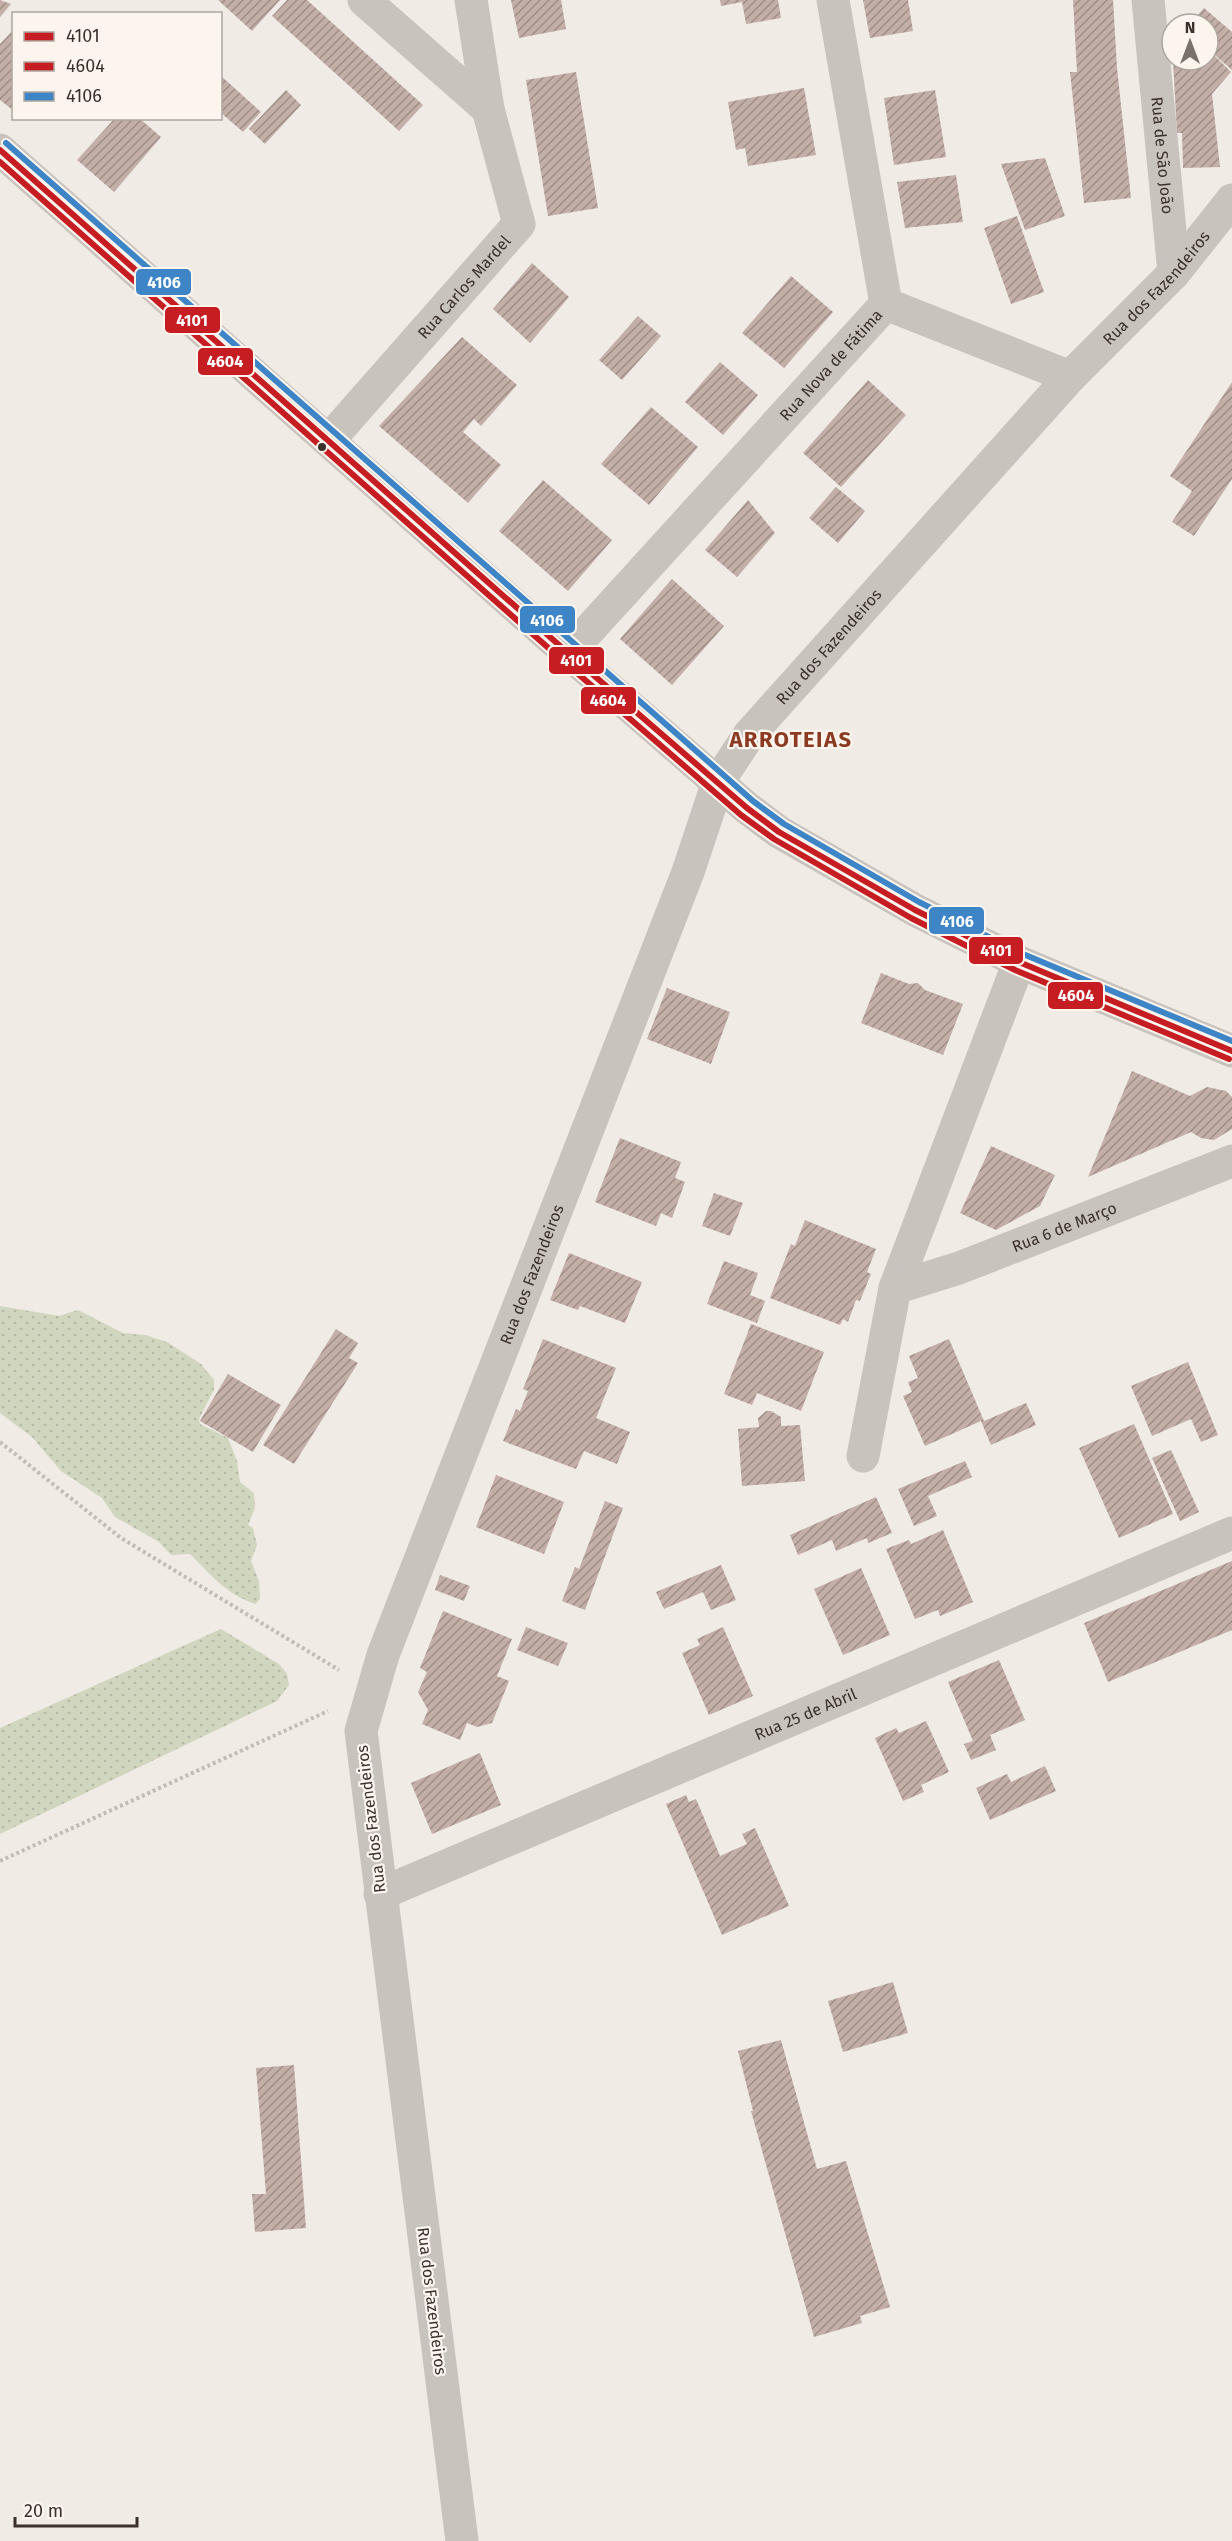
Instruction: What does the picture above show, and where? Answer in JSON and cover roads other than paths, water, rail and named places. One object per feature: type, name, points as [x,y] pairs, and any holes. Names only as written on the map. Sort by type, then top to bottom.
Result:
[{"type":"street","points":[[364,0],[488,109]]},
{"type":"street","name":"Rua Carlos Mardel","points":[[329,440],[519,224],[488,109],[471,0]]},
{"type":"street","name":"Rua Nova de Fátima","points":[[568,653],[886,304],[833,0]]},
{"type":"street","name":"Rua de São João","points":[[1148,0],[1174,273]]},
{"type":"street","points":[[0,150],[568,653],[779,832],[915,910],[1019,962],[1232,1051]]},
{"type":"street","name":"Rua dos Fazendeiros","points":[[462,2541],[361,1731],[383,1655],[688,872],[718,782],[749,735],[1070,377],[1174,273],[1232,200]]},
{"type":"street","points":[[886,304],[1070,377]]},
{"type":"street","points":[[863,1456],[895,1288],[1019,962]]},
{"type":"street","name":"Rua 6 de Março","points":[[895,1288],[959,1268],[1232,1161]]},
{"type":"street","name":"Rua 25 de Abril","points":[[380,1894],[1232,1533]]},
{"type":"district","name":"ARROTEIAS","points":[[791,739]]}]
